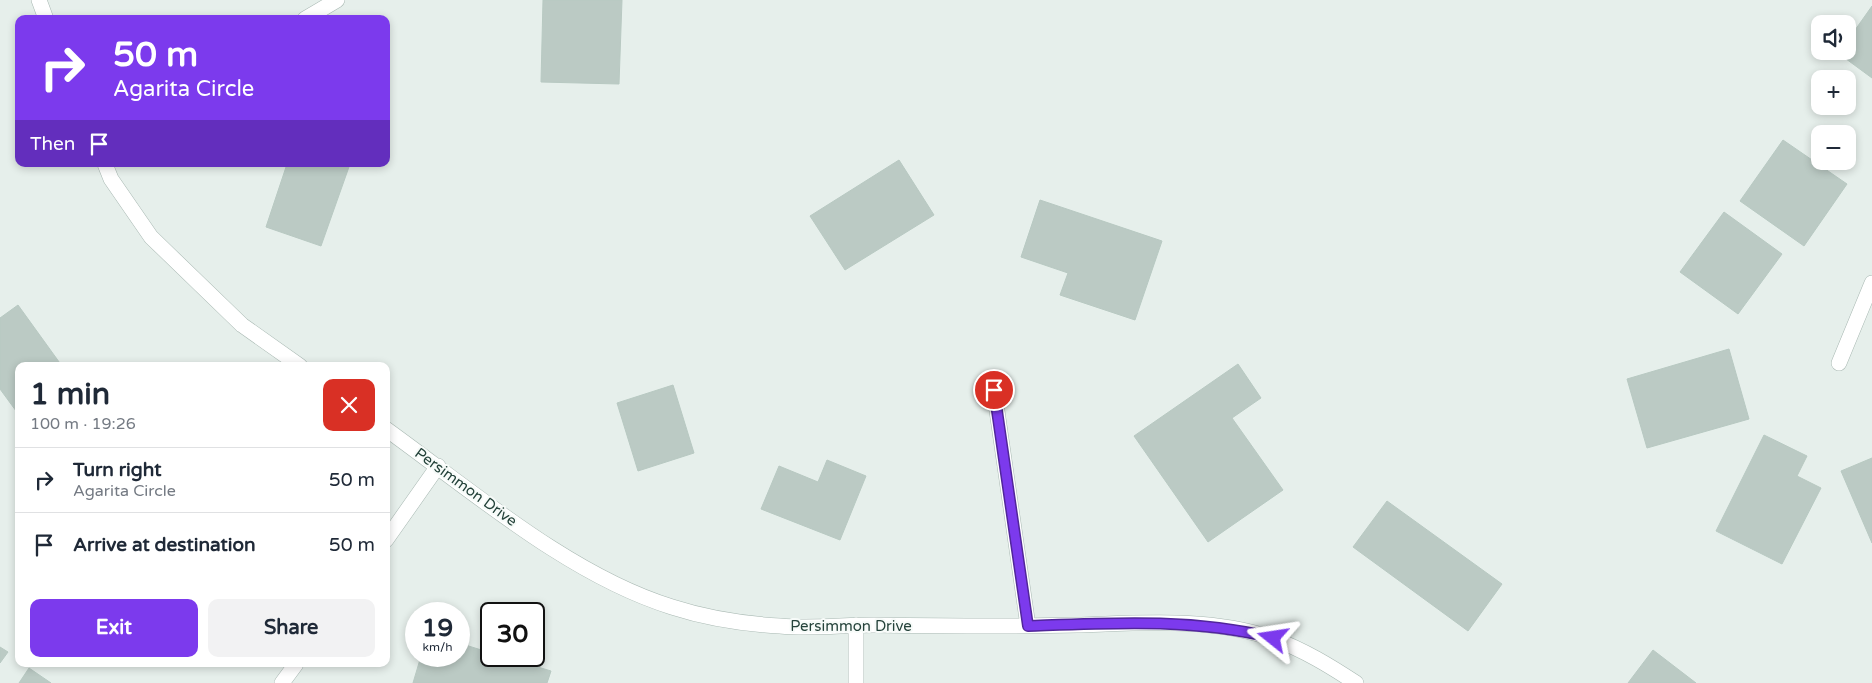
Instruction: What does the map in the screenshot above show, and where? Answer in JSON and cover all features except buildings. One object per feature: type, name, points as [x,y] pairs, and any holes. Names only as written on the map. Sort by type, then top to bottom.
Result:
[{"type":"street","points":[[39,0],[45,15]]},
{"type":"street","points":[[312,15],[337,0]]},
{"type":"street","points":[[106,167],[111,179],[151,236],[242,325],[294,362]]},
{"type":"street","points":[[1840,363],[1872,283]]},
{"type":"street","points":[[994,390],[1028,626]]},
{"type":"street","name":"Persimmon Drive","points":[[390,432],[536,538],[628,592],[674,608],[737,621],[781,627],[856,625],[1028,626],[1135,623],[1210,626],[1273,638],[1314,656],[1356,683]]},
{"type":"street","points":[[390,534],[438,466]]},
{"type":"street","points":[[856,625],[856,683]]},
{"type":"street","points":[[282,683],[294,667]]},
{"type":"route","points":[[994,390],[1028,626],[1135,623],[1210,626],[1273,638]]}]
